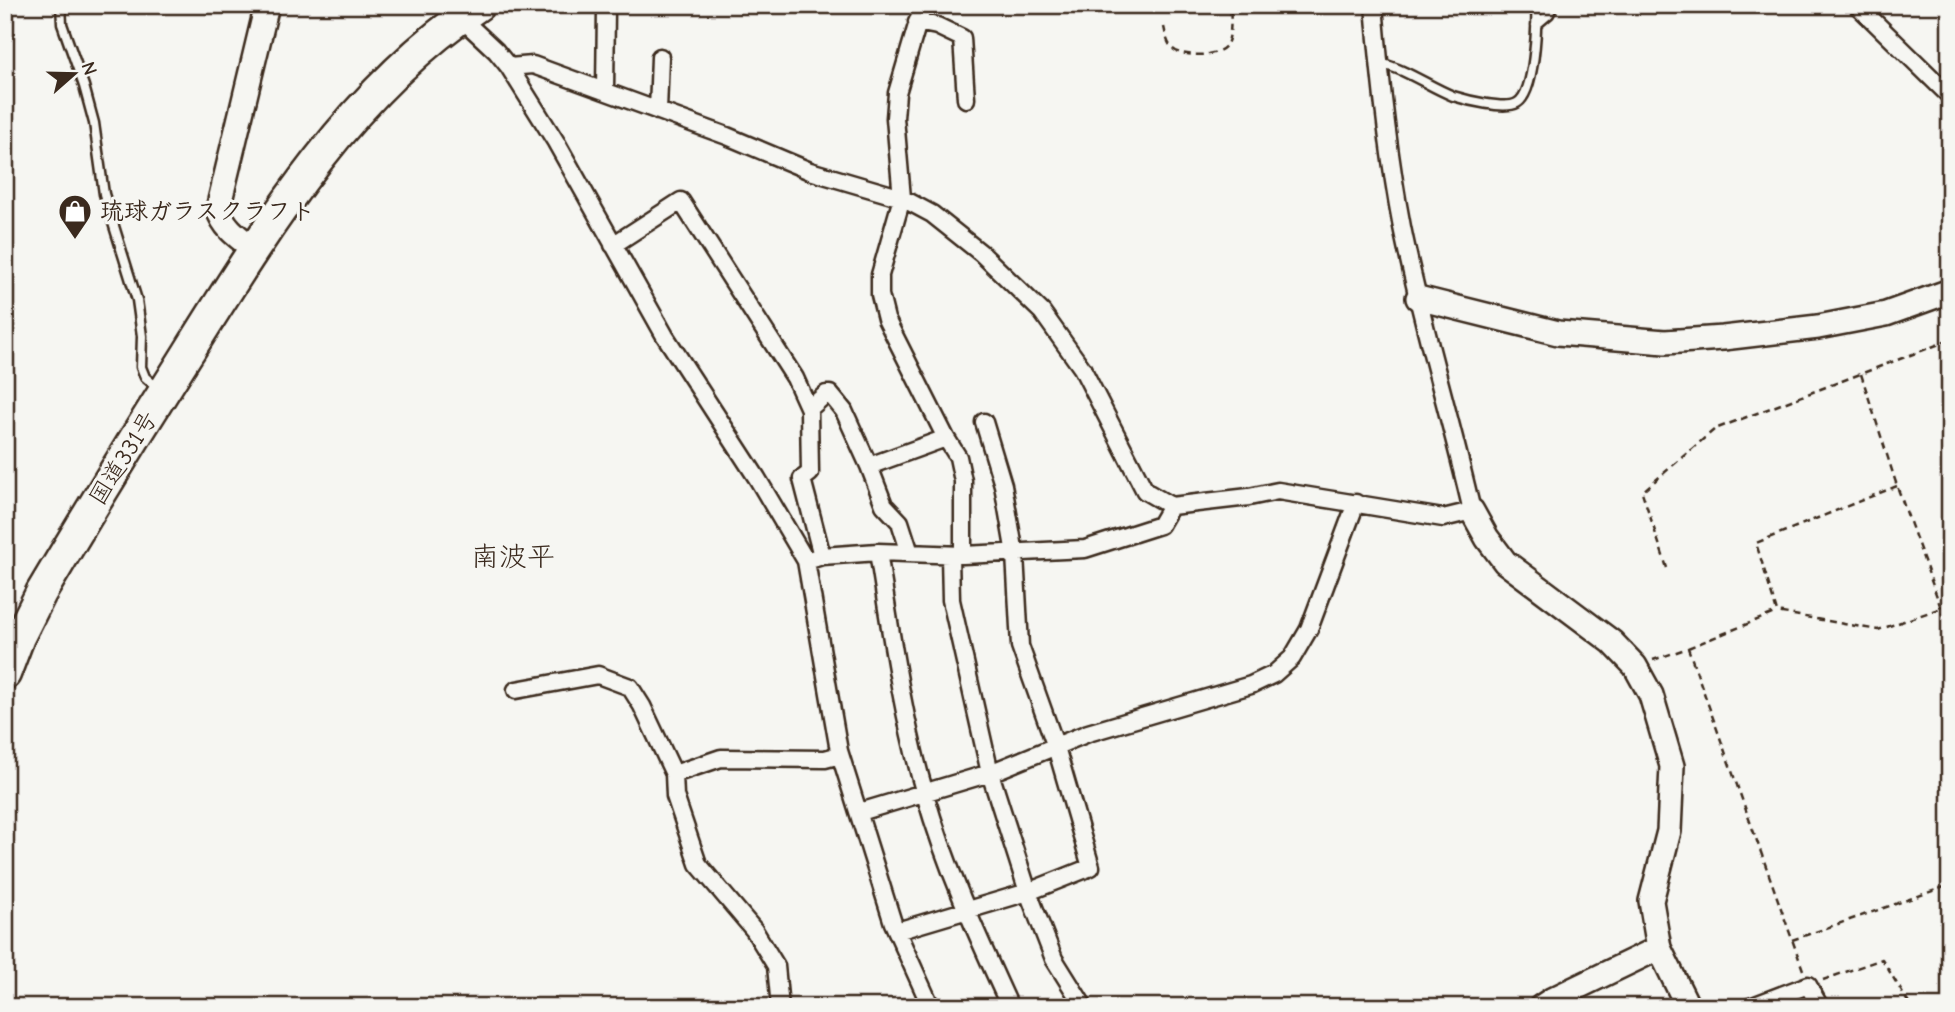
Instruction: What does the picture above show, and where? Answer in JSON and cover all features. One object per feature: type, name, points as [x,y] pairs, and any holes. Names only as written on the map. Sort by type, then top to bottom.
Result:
[{"type":"highway","name":"国道331号","points":[[5,674],[12,630],[41,593],[254,249],[352,117],[463,9]]},
{"type":"street","points":[[254,249],[229,230],[218,209],[267,5]]},
{"type":"street","points":[[923,5],[897,93],[895,118],[902,198],[880,275],[880,295],[886,319],[958,457],[962,481],[951,600],[989,774],[1028,892],[1054,959],[1084,1007]]},
{"type":"street","points":[[1374,5],[1379,63],[1402,225],[1472,511],[1487,538],[1506,562],[1612,642],[1635,666],[1651,695],[1672,766],[1669,831],[1651,901],[1659,948],[1688,1007]]},
{"type":"street","points":[[1857,5],[1950,96]]},
{"type":"street","points":[[463,9],[509,66],[556,142],[664,336],[757,478],[806,561],[840,755],[897,931],[931,1007]]},
{"type":"street","points":[[606,9],[606,90]]},
{"type":"street","points":[[918,22],[937,26],[962,38],[966,99]]},
{"type":"street","points":[[658,111],[660,57]]},
{"type":"street","points":[[509,66],[533,65],[606,90],[810,171],[902,198],[932,214],[971,245],[1042,312],[1082,368],[1145,491],[1171,506],[1278,491],[1443,517],[1472,511]]},
{"type":"street","points":[[613,245],[681,201],[795,378],[809,409],[810,473],[802,479],[822,556]]},
{"type":"street","points":[[1418,298],[1558,332],[1665,342],[1818,327],[1886,314],[1950,290]]},
{"type":"street","points":[[809,409],[826,394],[836,399],[869,466],[884,505],[900,522],[910,553]]},
{"type":"street","points":[[897,931],[1028,892],[1091,867],[1056,747],[1020,646],[1014,554],[1003,485],[984,422]]},
{"type":"street","points":[[869,466],[946,438]]},
{"type":"street","points":[[860,812],[989,774],[1088,733],[1251,685],[1274,674],[1292,658],[1309,629],[1356,503]]},
{"type":"street","points":[[806,561],[822,556],[878,552],[956,555],[1085,550],[1160,525],[1171,506]]},
{"type":"street","points":[[878,552],[904,710],[925,794],[965,911],[1010,1007]]},
{"type":"street","points":[[516,691],[597,676],[630,687],[642,706],[674,774],[675,796],[698,864],[754,930],[776,967],[780,1007]]},
{"type":"street","points":[[674,774],[722,758],[825,759],[840,755]]},
{"type":"street","points":[[1541,1007],[1659,948]]},
{"type":"street","points":[[1750,1007],[1808,985],[1820,1007]]},
{"type":"lane","points":[[61,5],[62,24],[94,123],[104,194],[136,300],[142,336],[141,366],[145,377],[163,393]]},
{"type":"lane","points":[[1379,63],[1454,96],[1506,106],[1518,103],[1528,90],[1536,5]]},
{"type":"lane","points":[[1536,25],[1549,14],[1553,5]]},
{"type":"path","points":[[1164,27],[1168,43],[1175,51],[1211,54],[1223,49],[1228,42],[1231,5]]},
{"type":"path","points":[[1667,568],[1642,492],[1715,429],[1950,340]]},
{"type":"path","points":[[1861,374],[1897,486],[1950,633]]},
{"type":"path","points":[[1777,612],[1756,543],[1897,486]]},
{"type":"path","points":[[1635,666],[1688,649],[1777,612],[1878,630],[1950,605]]},
{"type":"path","points":[[1688,649],[1808,985],[1882,958],[1911,1007]]},
{"type":"path","points":[[1792,940],[1950,885]]},
{"type":"place","name":"琉球ガラスクラフト","points":[[75,241]]},
{"type":"district","name":"南波平","points":[[513,556]]}]
